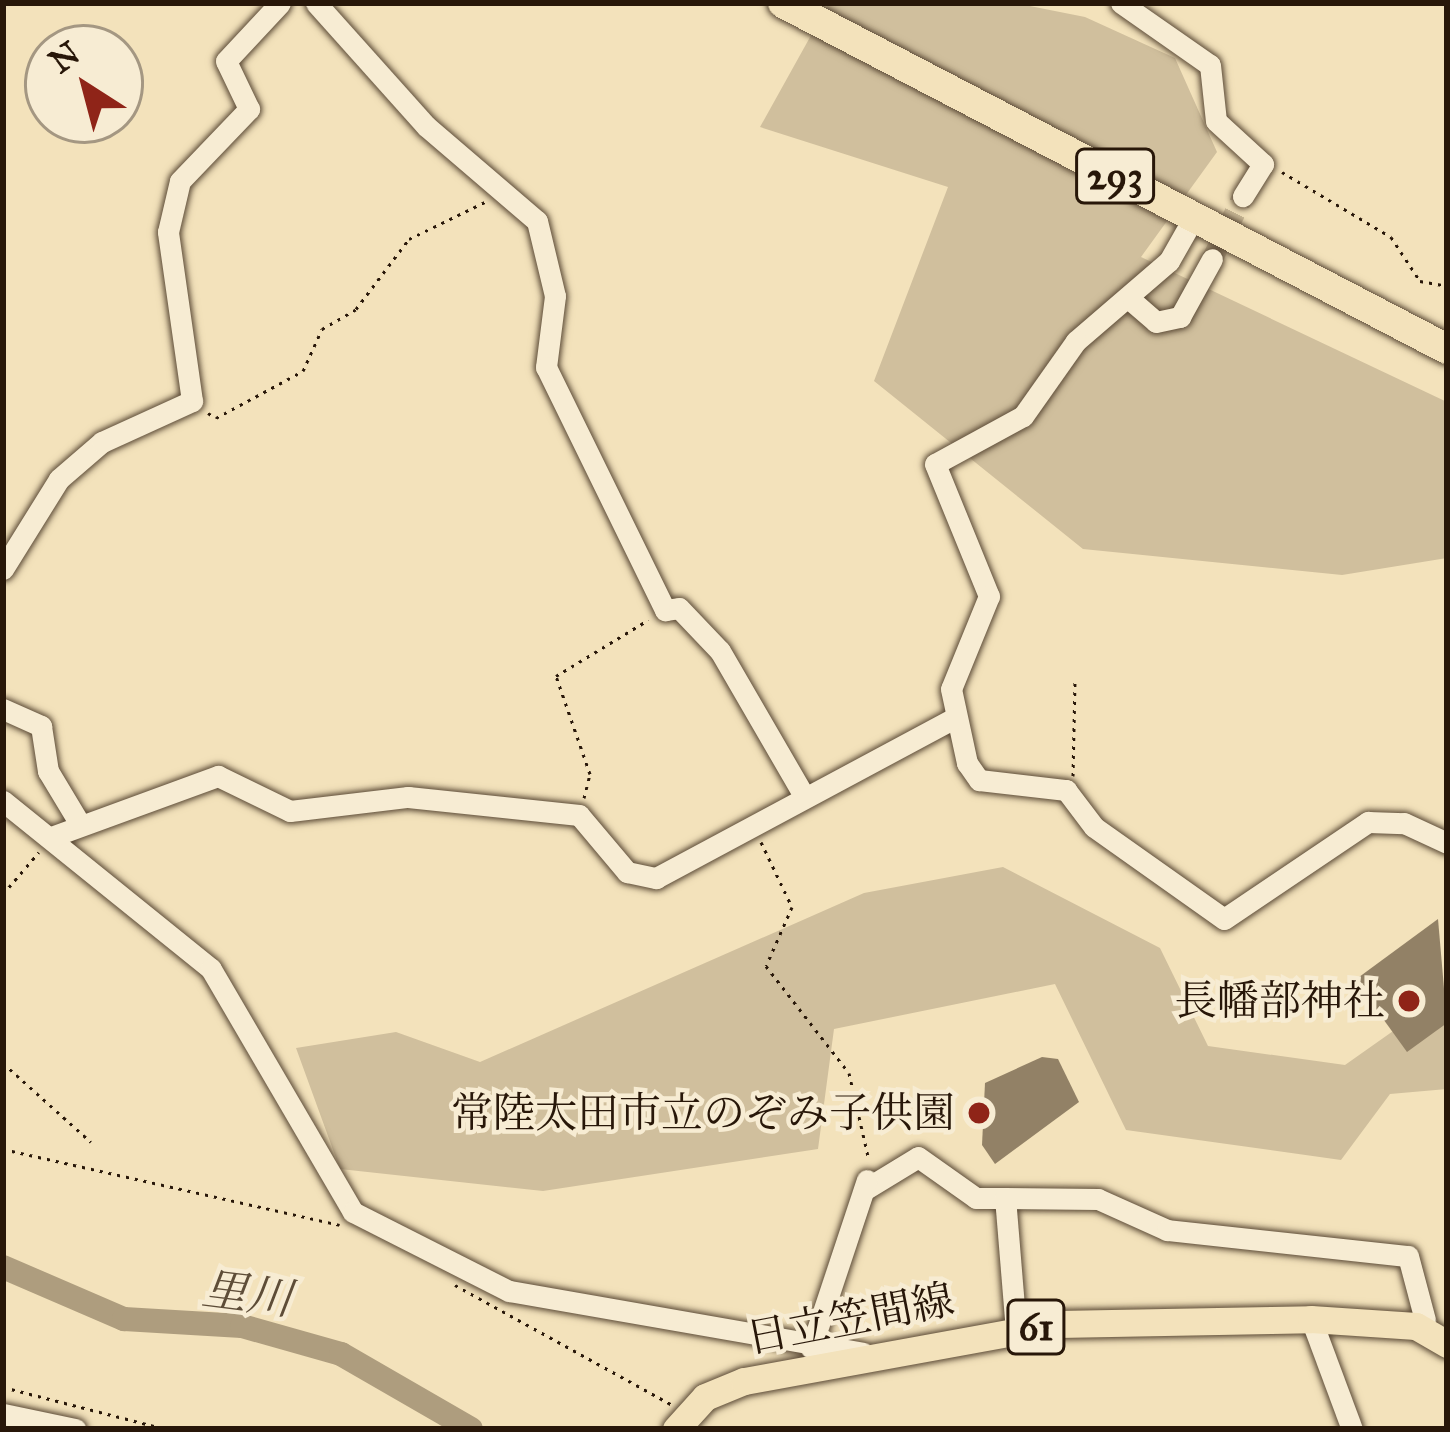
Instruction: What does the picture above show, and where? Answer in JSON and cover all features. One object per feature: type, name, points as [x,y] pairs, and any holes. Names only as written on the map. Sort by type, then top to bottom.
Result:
[{"type":"highway","name":"293","points":[[793,5],[1447,350]]},
{"type":"main road","name":"日立笠間線","points":[[680,1423],[720,1388],[802,1355],[888,1356],[1016,1330],[1429,1318],[1447,1344]]},
{"type":"street","points":[[3,569],[59,479],[102,442],[192,401],[168,232],[180,181],[215,156],[249,109],[226,61],[280,3]]},
{"type":"street","points":[[316,3],[426,126],[512,191],[537,221],[549,266],[546,367],[665,610],[679,608],[711,639],[803,794]]},
{"type":"street","points":[[1120,3],[1199,51],[1216,121],[1263,164],[1243,196]]},
{"type":"street","points":[[1194,217],[1133,302],[1076,341],[1023,416],[935,464],[989,596],[950,689],[953,718],[979,780],[1066,790],[1094,827],[1224,919],[1368,823],[1404,823],[1447,842]]},
{"type":"street","points":[[1133,302],[1156,322],[1180,317],[1212,259]]},
{"type":"street","points":[[3,709],[41,726],[48,771],[78,820]]},
{"type":"street","points":[[51,837],[78,820],[218,776],[290,812],[408,797],[579,815],[627,872],[656,878],[803,794],[953,718]]},
{"type":"street","points":[[3,801],[211,969],[322,1174],[353,1212],[508,1291],[802,1355],[866,1185],[918,1157],[976,1198],[1098,1198],[1167,1230],[1408,1256],[1429,1318]]},
{"type":"street","points":[[1005,1198],[1016,1330]]},
{"type":"street","points":[[1311,1318],[1352,1429]]},
{"type":"street","points":[[3,1414],[75,1429]]},
{"type":"path","points":[[1263,164],[1391,237],[1420,281],[1447,286]]},
{"type":"path","points":[[192,401],[216,418],[302,370],[322,329],[356,309],[409,239],[512,191]]},
{"type":"path","points":[[579,815],[590,774],[556,676],[665,610]]},
{"type":"path","points":[[1066,790],[1081,762],[1075,678]]},
{"type":"path","points":[[753,824],[792,908],[766,967],[849,1073],[872,1137],[866,1185]]},
{"type":"path","points":[[3,894],[51,837]]},
{"type":"path","points":[[3,1063],[91,1142]]},
{"type":"path","points":[[3,1149],[173,1179],[347,1229]]},
{"type":"path","points":[[444,1279],[680,1423]]},
{"type":"path","points":[[3,1387],[166,1429]]},
{"type":"shaded area","points":[[829,3],[1015,3],[1085,17],[1175,58],[1217,152],[1141,257],[1447,402],[1447,558],[1342,575],[1083,549],[874,381],[948,187],[760,127]]},
{"type":"shaded area","points":[[1003,867],[1160,948],[1208,1046],[1345,1065],[1447,993],[1447,1089],[1390,1094],[1341,1160],[1126,1130],[1055,984],[834,1029],[818,1149],[543,1191],[340,1169],[296,1048],[396,1032],[480,1062],[864,893]]},
{"type":"building","name":"長幡部神社","points":[[1438,919],[1447,1023],[1407,1052],[1355,980]]},
{"type":"building","points":[[1042,1057],[1058,1059],[1079,1102],[995,1164],[982,1145],[985,1083]]},
{"type":"waterway","name":"里川","points":[[3,1267],[124,1319],[242,1326],[341,1354],[471,1429]]},
{"type":"tunnel","points":[[1212,259],[1243,196]]},
{"type":"place","name":"長幡部神社","points":[[1409,1001]]},
{"type":"place","name":"常陸太田市立のぞみ子供園","points":[[979,1113]]}]
